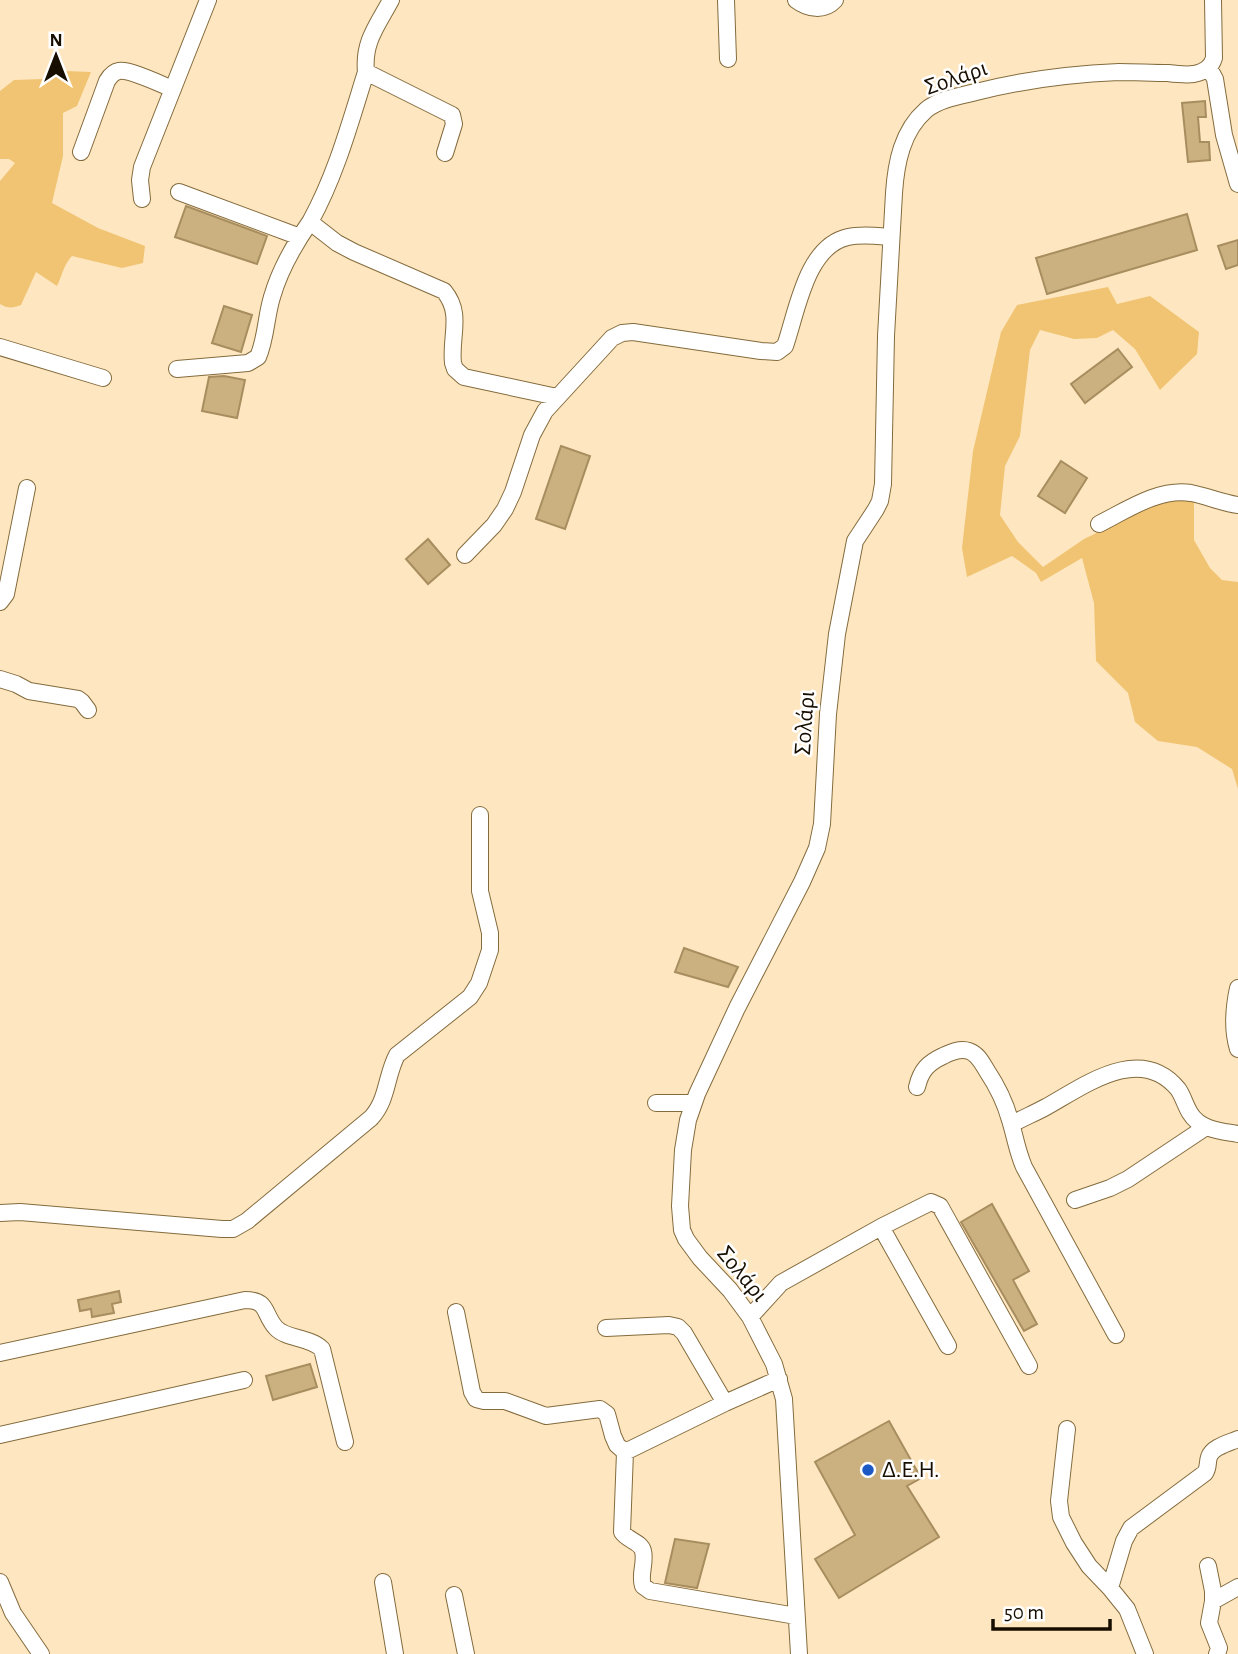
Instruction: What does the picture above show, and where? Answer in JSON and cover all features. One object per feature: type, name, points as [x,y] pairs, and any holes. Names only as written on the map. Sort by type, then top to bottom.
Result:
[{"type":"street","points":[[142,199],[142,167],[208,0]]},
{"type":"street","points":[[177,369],[248,363],[258,357],[279,274],[324,197],[366,72],[365,57],[368,45],[391,0]]},
{"type":"street","points":[[726,0],[728,59]]},
{"type":"street","points":[[796,0],[809,7],[821,9],[835,0]]},
{"type":"street","points":[[1213,0],[1214,58],[1209,68],[1215,79],[1224,135],[1238,184]]},
{"type":"street","name":"Σολάρι","points":[[799,1654],[784,1399],[779,1379],[750,1317],[730,1290],[699,1258],[682,1230],[680,1206],[683,1150],[693,1103],[817,848],[822,824],[830,689],[839,624],[855,541],[880,501],[883,484],[891,237],[895,174],[900,152],[913,127],[926,110],[955,97],[1039,79],[1122,72],[1189,74],[1203,72],[1209,68]]},
{"type":"street","points":[[81,152],[107,81],[113,73],[128,72],[173,89]]},
{"type":"street","points":[[366,72],[454,117],[445,153]]},
{"type":"street","points":[[179,192],[300,237]]},
{"type":"street","points":[[310,222],[337,243],[354,252],[444,291],[454,307],[453,363],[455,369],[464,377],[557,397]]},
{"type":"street","points":[[465,555],[494,525],[505,509],[538,421],[612,338],[633,332],[776,352],[785,346],[806,279],[823,250],[845,237],[891,237]]},
{"type":"street","points":[[0,347],[103,378]]},
{"type":"street","points":[[0,602],[6,594],[26,488]]},
{"type":"street","points":[[1099,524],[1155,497],[1173,492],[1189,493],[1238,506]]},
{"type":"street","points":[[0,679],[29,691],[78,699],[88,710]]},
{"type":"street","points":[[0,1213],[20,1212],[222,1229],[233,1229],[247,1221],[371,1118],[382,1104],[397,1055],[476,991],[490,950],[490,933],[480,891],[480,815]]},
{"type":"street","points":[[1238,988],[1234,1031],[1238,1049]]},
{"type":"street","points":[[917,1087],[923,1069],[935,1060],[958,1050],[973,1052],[980,1059],[1000,1093],[1024,1167],[1116,1335]]},
{"type":"street","points":[[1012,1124],[1082,1086],[1112,1073],[1133,1068],[1166,1078],[1181,1093],[1192,1117],[1206,1127],[1238,1134]]},
{"type":"street","points":[[656,1103],[693,1103]]},
{"type":"street","points":[[1075,1200],[1128,1180],[1206,1127]]},
{"type":"street","points":[[750,1317],[780,1283],[931,1202],[940,1206],[1029,1366]]},
{"type":"street","points":[[881,1227],[948,1346]]},
{"type":"street","points":[[0,1353],[254,1300],[261,1303],[279,1331],[316,1343],[322,1349],[345,1441]]},
{"type":"street","points":[[456,1312],[472,1392],[476,1399],[505,1401],[546,1416],[600,1409],[607,1414],[617,1445],[625,1452]]},
{"type":"street","points":[[606,1328],[669,1325],[678,1327],[725,1403]]},
{"type":"street","points":[[625,1452],[779,1379]]},
{"type":"street","points":[[0,1434],[244,1380]]},
{"type":"street","points":[[1067,1429],[1060,1513],[1074,1543],[1089,1566],[1127,1609],[1145,1654]]},
{"type":"street","points":[[1110,1588],[1124,1541],[1131,1528],[1205,1474],[1211,1452],[1238,1439]]},
{"type":"street","points":[[625,1452],[622,1532],[642,1549],[643,1586],[650,1591],[796,1616]]},
{"type":"street","points":[[1208,1566],[1213,1591],[1209,1623],[1219,1647],[1217,1654]]},
{"type":"street","points":[[0,1582],[13,1613],[41,1654]]},
{"type":"street","points":[[383,1582],[395,1654]]},
{"type":"street","points":[[1213,1601],[1238,1587]]},
{"type":"street","points":[[454,1595],[466,1654]]},
{"type":"shaded area","points":[[66,71],[91,72],[77,106],[63,113],[63,156],[52,203],[98,228],[145,246],[143,263],[122,268],[72,256],[57,286],[36,272],[21,305],[6,307],[0,304],[0,181],[15,163],[9,159],[0,159],[0,91],[14,80],[43,79]]},
{"type":"shaded area","points":[[1108,287],[1117,304],[1150,296],[1199,332],[1197,354],[1160,390],[1135,349],[1113,330],[1097,338],[1074,339],[1040,330],[1030,350],[1020,436],[1005,466],[1000,515],[1018,542],[1043,567],[1084,539],[1144,510],[1173,499],[1194,502],[1194,540],[1210,568],[1222,580],[1238,582],[1238,789],[1232,769],[1197,747],[1158,741],[1135,722],[1128,693],[1096,661],[1094,603],[1082,558],[1041,582],[1036,573],[1012,556],[967,577],[962,548],[973,451],[1001,332],[1017,305]]},
{"type":"building","points":[[1205,101],[1206,117],[1198,117],[1200,142],[1209,142],[1210,160],[1188,162],[1182,103]]},
{"type":"building","points":[[186,206],[267,236],[257,264],[175,237]]},
{"type":"building","points":[[1187,214],[1197,250],[1047,294],[1036,258]]},
{"type":"building","points":[[1238,240],[1238,265],[1226,269],[1218,246]]},
{"type":"building","points":[[224,306],[252,315],[241,352],[212,343]]},
{"type":"building","points":[[1118,349],[1132,367],[1085,403],[1071,384]]},
{"type":"building","points":[[224,376],[245,380],[237,418],[202,411],[209,377]]},
{"type":"building","points":[[561,446],[590,456],[565,529],[536,519]]},
{"type":"building","points":[[1061,461],[1087,478],[1065,513],[1038,496]]},
{"type":"building","points":[[428,539],[450,565],[428,584],[406,559]]},
{"type":"building","points":[[684,948],[738,967],[728,987],[675,972]]},
{"type":"building","points":[[992,1204],[1029,1271],[1013,1280],[1037,1324],[1024,1331],[961,1222]]},
{"type":"building","points":[[119,1291],[121,1302],[112,1304],[114,1313],[92,1317],[91,1309],[80,1311],[78,1300]]},
{"type":"building","points":[[310,1364],[317,1387],[273,1400],[266,1376]]},
{"type":"building","points":[[889,1421],[921,1478],[907,1486],[939,1537],[839,1598],[815,1559],[855,1535],[815,1462]]},
{"type":"building","points":[[675,1539],[709,1544],[697,1588],[665,1583]]},
{"type":"place","name":"Δ.Ε.Η.","points":[[868,1470]]}]
